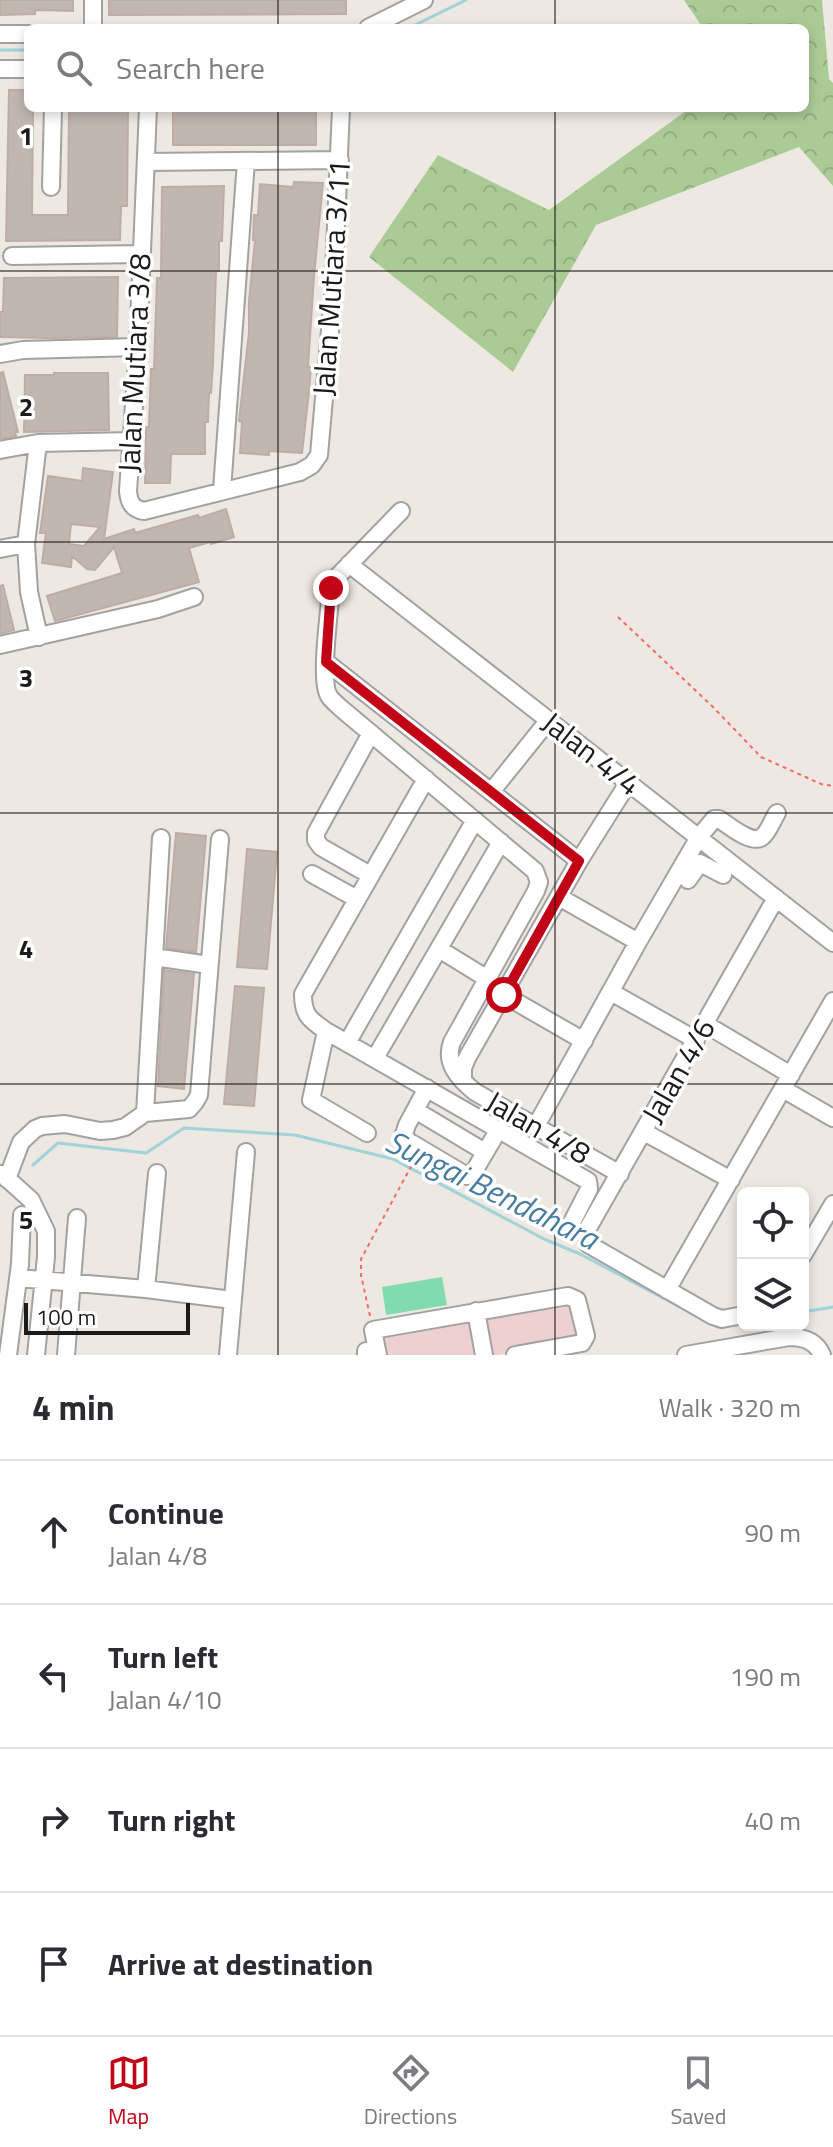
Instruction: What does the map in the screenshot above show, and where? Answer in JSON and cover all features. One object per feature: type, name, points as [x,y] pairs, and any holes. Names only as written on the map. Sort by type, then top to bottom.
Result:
[{"type":"street","points":[[93,0],[93,24]]},
{"type":"street","points":[[376,24],[424,0]]},
{"type":"street","points":[[0,34],[24,34]]},
{"type":"street","points":[[0,69],[24,69]]},
{"type":"street","points":[[51,187],[53,112]]},
{"type":"street","name":"Jalan Mutiara 3/8","points":[[148,112],[129,500],[144,511],[307,469],[319,455],[320,447]]},
{"type":"street","name":"Jalan Mutiara 3/11","points":[[320,447],[333,296],[341,112]]},
{"type":"street","points":[[147,162],[340,160]]},
{"type":"street","points":[[222,490],[246,161]]},
{"type":"street","points":[[12,256],[141,254]]},
{"type":"street","points":[[0,354],[23,350],[138,347]]},
{"type":"street","points":[[0,450],[38,443],[132,441]]},
{"type":"street","points":[[38,443],[26,544],[29,592],[39,637]]},
{"type":"street","points":[[401,511],[337,577],[331,588],[325,685],[329,695],[371,733],[535,871],[539,882],[449,1050],[451,1065],[463,1078]]},
{"type":"street","points":[[0,549],[26,544]]},
{"type":"street","name":"Jalan 4/4","points":[[349,564],[833,943]]},
{"type":"street","points":[[0,645],[158,609],[194,597]]},
{"type":"street","points":[[326,662],[579,861]]},
{"type":"street","points":[[491,792],[548,721]]},
{"type":"street","points":[[370,875],[321,847],[316,833],[371,733]]},
{"type":"street","points":[[426,779],[303,994],[303,1009],[326,1031],[588,1181],[589,1189],[571,1224]]},
{"type":"street","name":"Jalan 4/8","points":[[620,1174],[475,1092],[463,1078],[464,1063],[579,861],[628,783]]},
{"type":"street","points":[[689,871],[699,837],[714,819],[719,819],[748,838],[757,839],[762,837],[777,813]]},
{"type":"street","points":[[347,1043],[475,820]]},
{"type":"street","points":[[145,1113],[161,838]]},
{"type":"street","points":[[36,1355],[46,1231],[31,1200],[9,1180],[21,1142],[42,1126],[65,1124],[100,1131],[113,1130],[125,1127],[145,1113],[189,1109],[195,1102],[199,1095],[220,839]]},
{"type":"street","points":[[375,1058],[501,842]]},
{"type":"street","points":[[536,1126],[638,942],[689,871],[704,863],[723,875]]},
{"type":"street","points":[[312,874],[357,899]]},
{"type":"street","points":[[559,897],[638,942]]},
{"type":"street","name":"Jalan 4/6","points":[[667,1290],[588,1244],[588,1228],[776,898]]},
{"type":"street","points":[[439,949],[486,978]]},
{"type":"street","points":[[154,957],[209,965]]},
{"type":"street","points":[[611,992],[696,1040]]},
{"type":"street","points":[[504,995],[584,1041]]},
{"type":"street","points":[[737,1316],[722,1319],[713,1316],[667,1290],[833,1001]]},
{"type":"street","points":[[705,1024],[833,1118]]},
{"type":"street","points":[[326,1031],[311,1100],[367,1133]]},
{"type":"street","points":[[427,1088],[404,1134],[408,1141],[467,1176],[473,1173],[499,1129]]},
{"type":"street","points":[[415,1110],[485,1152]]},
{"type":"street","points":[[644,1132],[737,1190]]},
{"type":"street","points":[[228,1355],[246,1152]]},
{"type":"street","points":[[146,1289],[157,1173]]},
{"type":"street","points":[[809,1232],[833,1204]]},
{"type":"street","points":[[8,1355],[22,1215]]},
{"type":"street","points":[[66,1355],[77,1218]]},
{"type":"street","points":[[18,1278],[232,1300]]},
{"type":"street","points":[[370,1354],[373,1330],[568,1296],[577,1300],[586,1336],[582,1343],[515,1355]]},
{"type":"street","points":[[476,1311],[484,1355]]},
{"type":"street","points":[[686,1355],[778,1334],[809,1340],[822,1353]]},
{"type":"path","points":[[618,617],[761,757],[821,784],[833,786]]},
{"type":"path","points":[[373,1330],[361,1275],[361,1259],[417,1155]]},
{"type":"shaded area","points":[[571,1299],[580,1341],[497,1355],[381,1355],[376,1332]]},
{"type":"green space","points":[[684,0],[822,0],[829,79],[833,83],[833,186],[799,147],[596,225],[513,372],[369,257],[438,155],[549,210],[684,112],[809,112],[809,24],[700,24]]},
{"type":"green space","points":[[442,1277],[447,1305],[386,1315],[382,1287]]},
{"type":"building","points":[[0,0],[73,0],[73,11],[35,10],[35,14],[0,15]]},
{"type":"building","points":[[109,0],[346,0],[346,14],[109,15]]},
{"type":"building","points":[[9,90],[24,90],[24,112],[33,112],[32,215],[68,215],[69,112],[128,112],[127,206],[121,206],[120,240],[6,241]]},
{"type":"building","points":[[173,112],[316,112],[316,145],[173,145]]},
{"type":"building","points":[[294,182],[323,183],[302,453],[240,453],[242,422],[239,421],[249,332],[254,215],[258,215],[260,184],[293,187]]},
{"type":"building","points":[[224,186],[205,454],[171,454],[170,483],[145,483],[157,278],[161,278],[162,187]]},
{"type":"building","points":[[118,277],[117,337],[0,337],[4,278]]},
{"type":"building","points":[[3,372],[18,432],[15,432],[16,436],[0,439],[0,373]]},
{"type":"building","points":[[108,373],[109,430],[24,432],[25,375]]},
{"type":"building","points":[[83,468],[113,472],[104,539],[134,529],[135,533],[226,509],[234,537],[189,548],[199,582],[55,621],[47,596],[122,573],[114,547],[95,570],[87,569],[72,556],[71,567],[42,563],[46,533],[40,533],[48,476],[82,481]],"holes":[[[71,524],[100,527],[84,546],[69,544]]]},
{"type":"building","points":[[3,585],[14,630],[0,634],[0,586]]},
{"type":"building","points":[[176,833],[206,836],[196,952],[166,948]]},
{"type":"building","points":[[247,849],[277,852],[267,969],[237,967]]},
{"type":"building","points":[[164,970],[194,974],[184,1089],[158,1086]]},
{"type":"building","points":[[235,986],[264,988],[254,1106],[224,1104]]},
{"type":"waterway","points":[[417,24],[466,0]]},
{"type":"waterway","points":[[0,50],[24,50]]},
{"type":"waterway","name":"Sungai Bendahara","points":[[33,1165],[58,1143],[146,1153],[184,1128],[295,1135],[393,1159],[718,1327],[724,1326]]},
{"type":"waterway","name":"Sungai Bendahara","points":[[809,1311],[833,1307]]},
{"type":"route","points":[[331,588],[326,662],[579,861],[504,995]]}]
